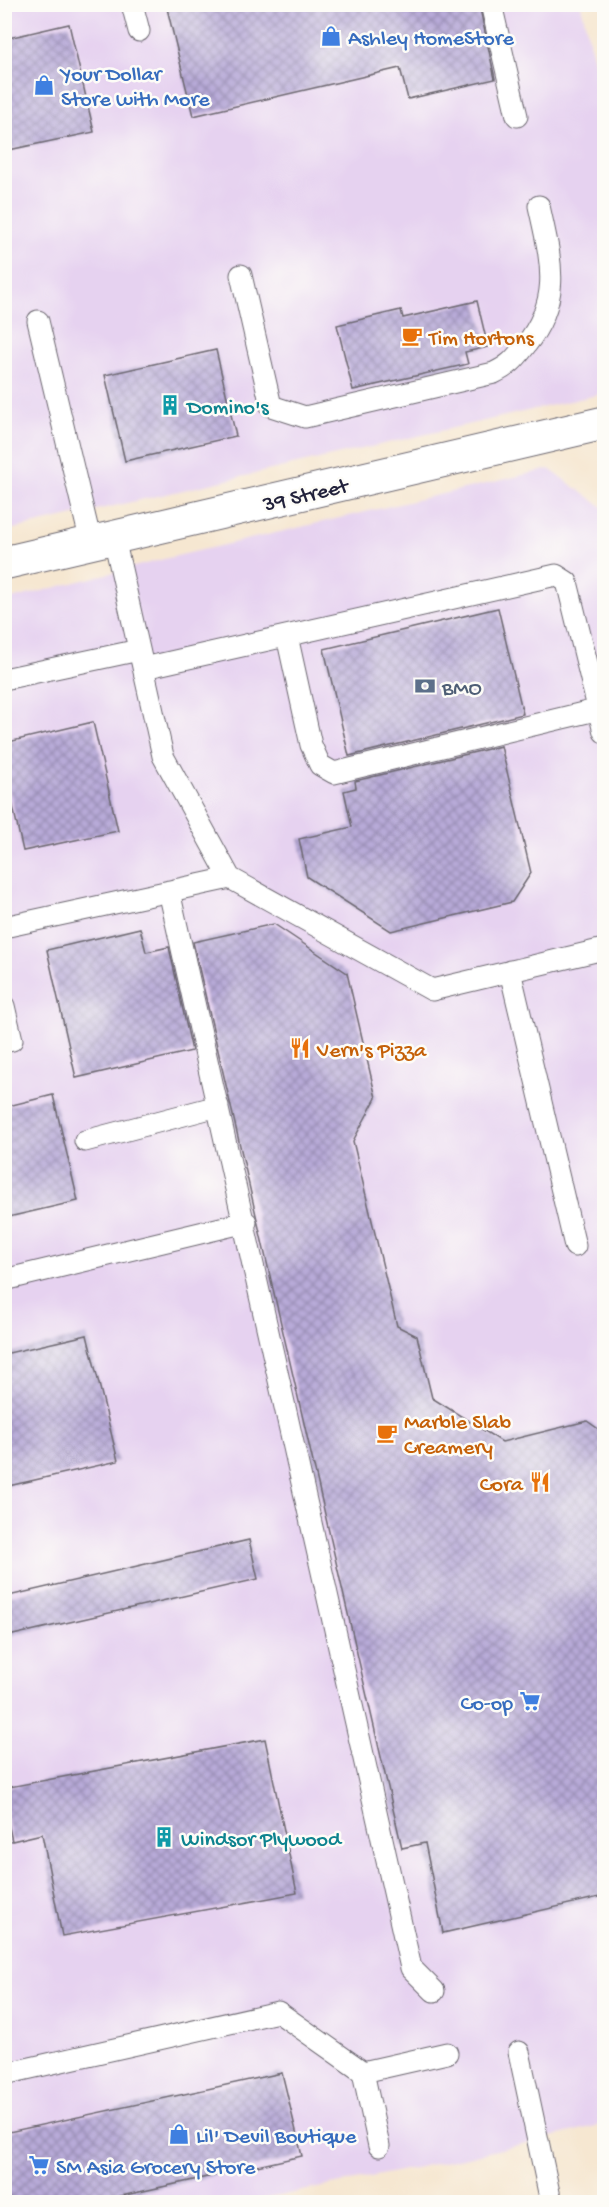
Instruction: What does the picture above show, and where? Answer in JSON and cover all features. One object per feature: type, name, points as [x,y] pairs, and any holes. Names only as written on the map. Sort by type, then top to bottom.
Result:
[{"type":"street","name":"39 Street","points":[[4,563],[604,423]]},
{"type":"lane","points":[[132,4],[139,31]]},
{"type":"lane","points":[[492,4],[517,116]]},
{"type":"lane","points":[[241,274],[271,406],[305,417],[494,373],[509,366],[540,328],[552,290],[539,206]]},
{"type":"lane","points":[[38,321],[102,541],[141,659],[164,756],[230,878],[432,990],[604,949]]},
{"type":"lane","points":[[4,679],[287,636],[556,575],[567,582],[602,709],[604,732]]},
{"type":"lane","points":[[287,636],[311,745],[320,765],[334,773],[602,709]]},
{"type":"lane","points":[[4,927],[230,878]]},
{"type":"lane","points":[[169,891],[246,1222],[411,1968],[434,1991]]},
{"type":"lane","points":[[510,971],[575,1246]]},
{"type":"lane","points":[[4,1006],[12,1040],[4,1042]]},
{"type":"lane","points":[[85,1140],[218,1106]]},
{"type":"lane","points":[[4,1280],[246,1222]]},
{"type":"lane","points":[[4,2074],[278,2012],[363,2072],[379,2146]]},
{"type":"lane","points":[[519,2052],[551,2202]]},
{"type":"lane","points":[[363,2072],[447,2053]]},
{"type":"shaded area","points":[[4,5],[581,5],[604,105],[604,387],[601,394],[5,531]]},
{"type":"shaded area","points":[[549,469],[604,508],[604,2124],[472,2156],[249,2202],[5,2202],[4,601],[168,558]]},
{"type":"building","name":"Ashley HomeStore","points":[[166,4],[479,4],[495,79],[408,99],[400,68],[193,116]]},
{"type":"building","name":"Your Dollar Store with More","points":[[69,24],[94,132],[4,151],[4,39]]},
{"type":"building","name":"Tim Hortons","points":[[477,301],[488,347],[465,352],[468,364],[353,390],[337,325],[401,310],[403,318]]},
{"type":"building","name":"Domino's","points":[[216,350],[236,436],[125,461],[105,375]]},
{"type":"building","name":"BMO","points":[[498,608],[523,714],[349,756],[324,649]]},
{"type":"building","points":[[93,722],[118,831],[23,851],[4,767],[4,743]]},
{"type":"building","points":[[501,746],[531,873],[512,902],[391,931],[307,877],[299,839],[352,827],[344,791],[356,788],[355,781]]},
{"type":"building","points":[[274,924],[347,973],[376,1098],[353,1141],[397,1326],[417,1336],[432,1398],[502,1442],[587,1421],[604,1433],[604,1896],[443,1933],[425,1843],[402,1848],[193,942]]},
{"type":"building","points":[[140,928],[146,952],[169,947],[192,1051],[76,1078],[47,950]]},
{"type":"building","points":[[53,1095],[78,1201],[4,1218],[4,1107]]},
{"type":"building","points":[[87,1335],[118,1461],[4,1487],[4,1354]]},
{"type":"building","points":[[249,1540],[258,1579],[4,1637],[4,1597]]},
{"type":"building","name":"Windsor Plywood","points":[[265,1739],[297,1893],[62,1936],[42,1834],[12,1841],[4,1804],[4,1788]]},
{"type":"building","points":[[282,2073],[302,2156],[94,2202],[16,2202],[4,2196],[4,2133]]},
{"type":"place","name":"Ashley HomeStore","points":[[331,36]]},
{"type":"place","name":"Your Dollar Store with More","points":[[44,85]]},
{"type":"place","name":"Tim Hortons","points":[[412,336]]},
{"type":"place","name":"Domino's","points":[[170,405]]},
{"type":"place","name":"BMO","points":[[425,686]]},
{"type":"place","name":"Vern's Pizza","points":[[300,1048]]},
{"type":"place","name":"Marble Slab Creamery","points":[[387,1433]]},
{"type":"place","name":"Cora","points":[[540,1482]]},
{"type":"place","name":"Co-op","points":[[530,1701]]},
{"type":"place","name":"Windsor Plywood","points":[[164,1837]]},
{"type":"place","name":"Lil' Devil Boutique","points":[[179,2134]]},
{"type":"place","name":"SM Asia Grocery Store","points":[[39,2165]]}]
